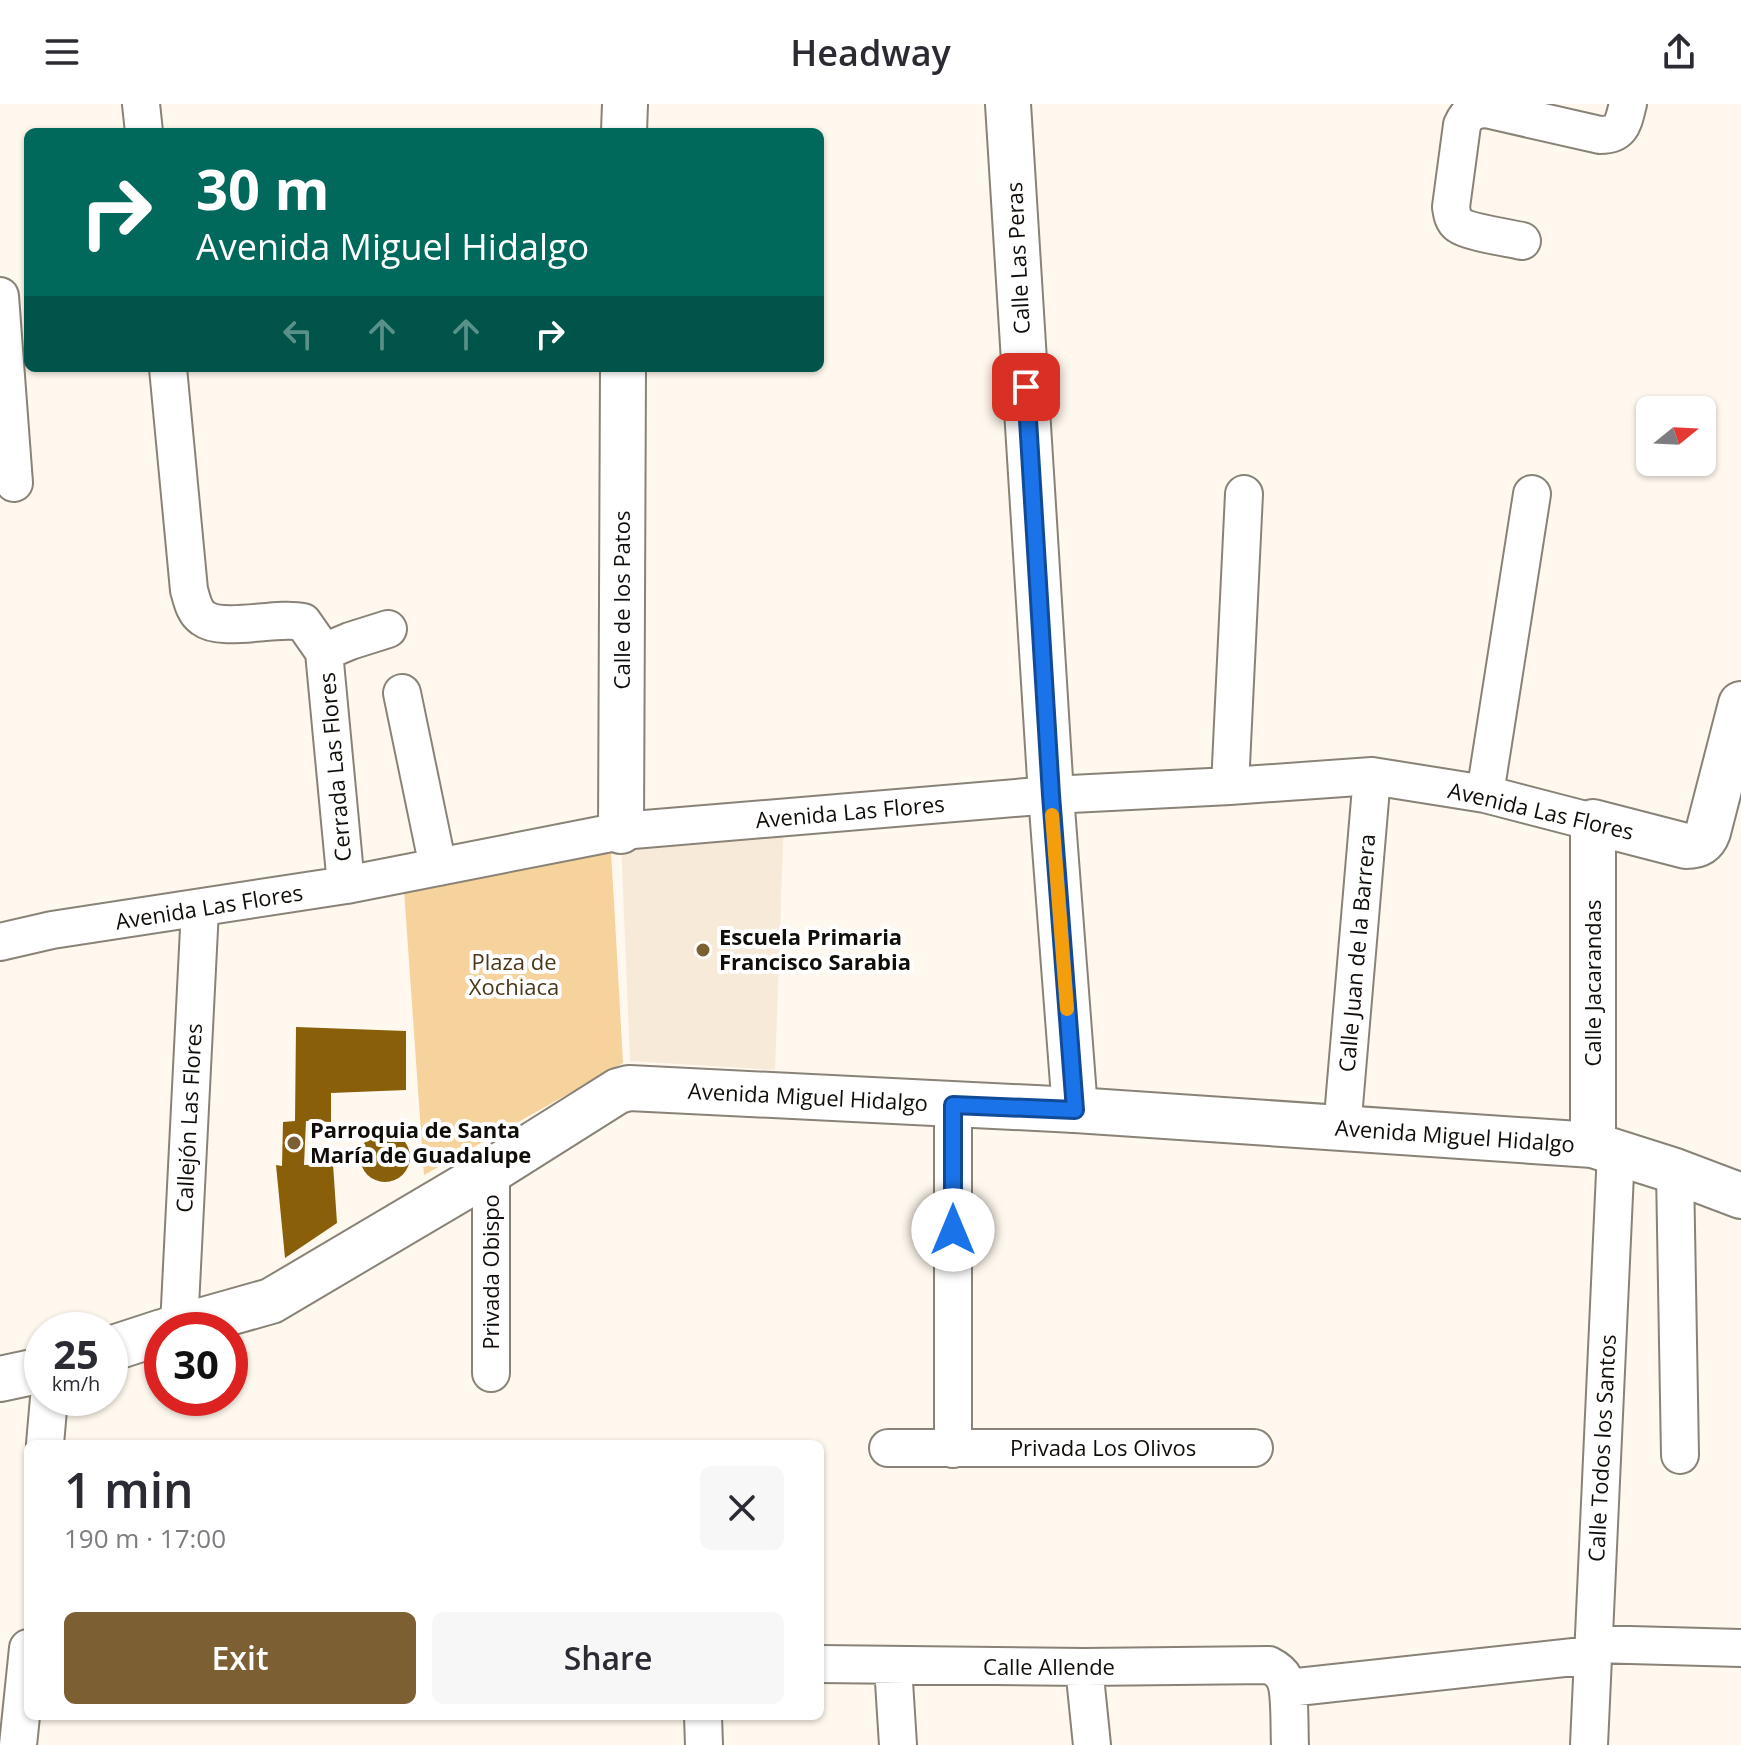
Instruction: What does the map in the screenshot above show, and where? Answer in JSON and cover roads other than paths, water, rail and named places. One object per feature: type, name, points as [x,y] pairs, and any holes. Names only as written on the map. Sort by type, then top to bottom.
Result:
[{"type":"street","points":[[141,104],[144,128]]},
{"type":"street","points":[[624,128],[625,104]]},
{"type":"street","name":"Calle Las Peras","points":[[1008,104],[1051,795],[1075,1110]]},
{"type":"street","points":[[1522,241],[1467,229],[1458,225],[1452,217],[1462,125],[1466,116],[1475,109],[1486,109],[1611,135],[1619,130],[1624,121],[1628,104]]},
{"type":"street","points":[[0,296],[14,483]]},
{"type":"street","name":"Cerrada Las Flores","points":[[168,372],[189,590],[193,605],[201,617],[214,623],[227,625],[290,619],[303,622],[324,652],[346,885]]},
{"type":"street","name":"Calle de los Patos","points":[[621,831],[623,372]]},
{"type":"street","points":[[1230,786],[1244,494]]},
{"type":"street","points":[[1485,794],[1532,494]]},
{"type":"street","points":[[324,652],[388,629]]},
{"type":"street","points":[[402,693],[438,867]]},
{"type":"street","name":"Avenida Las Flores","points":[[0,942],[52,930],[346,885],[621,831],[1051,795],[1372,776],[1485,794],[1686,846],[1700,844],[1708,832],[1741,704]]},
{"type":"street","name":"Calle Juan de la Barrera","points":[[1342,1129],[1372,776]]},
{"type":"street","name":"Calle Jacarandas","points":[[1593,822],[1604,1148]]},
{"type":"street","name":"Callejón Las Flores","points":[[171,1312],[200,909]]},
{"type":"street","name":"Avenida Miguel Hidalgo","points":[[231,1312],[271,1301],[623,1089],[1075,1110],[1604,1148],[1741,1196]]},
{"type":"street","points":[[953,1105],[953,1449]]},
{"type":"street","name":"Calle Todos los Santos","points":[[1589,1745],[1604,1148]]},
{"type":"street","name":"Privada Obispo","points":[[491,1171],[491,1373]]},
{"type":"street","points":[[1675,1171],[1680,1455]]},
{"type":"street","points":[[0,1379],[24,1374]]},
{"type":"street","points":[[45,1440],[47,1416]]},
{"type":"street","name":"Privada Los Olivos","points":[[888,1448],[1254,1448]]},
{"type":"street","name":"Calle Allende","points":[[824,1664],[1269,1665],[1282,1679],[1592,1650],[1741,1648]]},
{"type":"street","points":[[893,1666],[898,1745]]},
{"type":"street","points":[[1084,1667],[1092,1745]]},
{"type":"street","points":[[1282,1679],[1290,1745]]},
{"type":"street","points":[[18,1745],[24,1687]]},
{"type":"street","points":[[703,1720],[704,1745]]},
{"type":"place","name":"Escuela Primaria Francisco Sarabia","points":[[703,950]]},
{"type":"place","name":"Parroquia de Santa María de Guadalupe","points":[[294,1143]]},
{"type":"park label","name":"Plaza de Xochiaca","points":[[514,974]]}]
